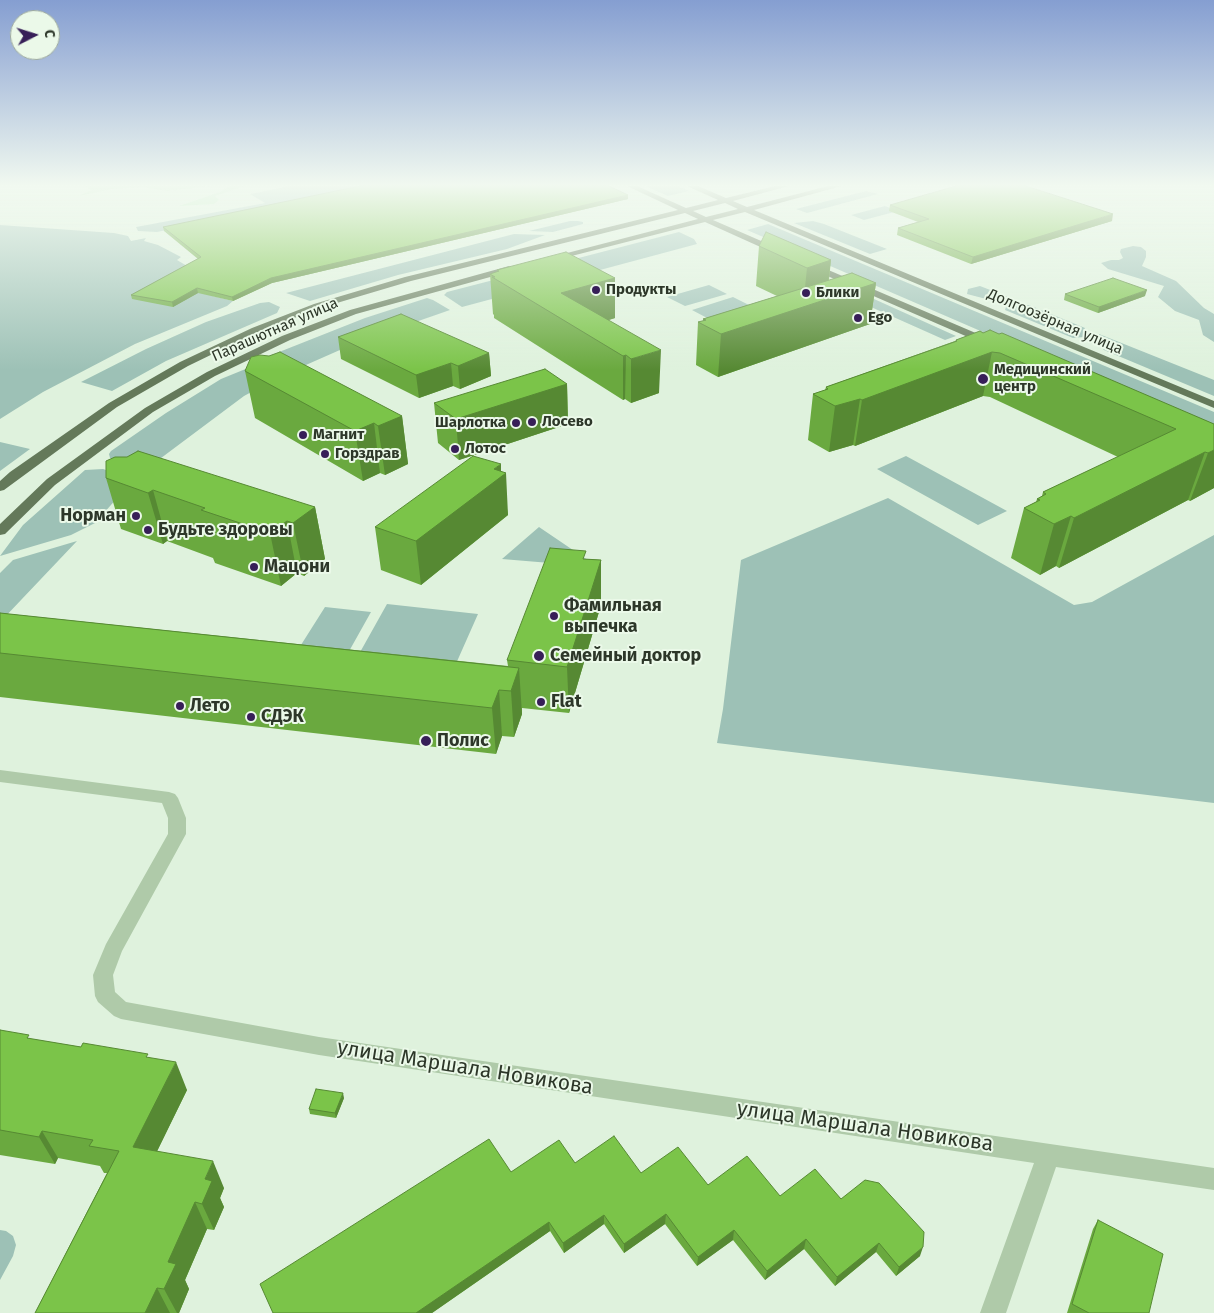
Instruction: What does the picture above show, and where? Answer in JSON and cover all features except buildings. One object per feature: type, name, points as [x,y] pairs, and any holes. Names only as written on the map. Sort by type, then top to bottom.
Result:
[{"type":"main road","name":"Парашютная улица","points":[[0,488],[14,475],[113,405],[184,364],[255,330],[317,306],[408,279],[538,247]]},
{"type":"main road","points":[[542,261],[595,247]]},
{"type":"main road","points":[[770,247],[996,346]]},
{"type":"main road","name":"Долгоозёрная улица","points":[[835,247],[1214,405]]},
{"type":"main road","name":"Парашютная улица","points":[[0,531],[51,482],[149,410],[211,374],[286,338],[353,312],[523,266]]},
{"type":"street","name":"улица Маршала Новикова","points":[[0,776],[169,798],[178,818],[176,834],[113,950],[103,975],[105,996],[121,1010],[319,1046],[1214,1179]]},
{"type":"street","points":[[993,1313],[1041,1179],[1048,1154]]},
{"type":"shaded area","points":[[0,247],[162,247],[181,257],[177,260],[187,266],[213,296],[233,301],[227,306],[135,344],[43,392],[0,419]]},
{"type":"shaded area","points":[[463,247],[512,247],[398,275],[310,301],[286,293]]},
{"type":"shaded area","points":[[620,247],[685,247],[462,307],[444,295],[447,292]]},
{"type":"shaded area","points":[[787,247],[823,247],[1214,412],[1214,432]]},
{"type":"shaded area","points":[[854,247],[883,247],[887,249],[870,254]]},
{"type":"shaded area","points":[[1141,247],[1146,251],[1146,257],[1142,266],[1176,281],[1204,308],[1214,314],[1214,342],[1203,335],[1199,320],[1175,311],[1158,297],[1164,286],[1108,269],[1101,263],[1123,258],[1120,252],[1121,249]]},
{"type":"shaded area","points":[[709,285],[727,294],[685,306],[667,297]]},
{"type":"shaded area","points":[[980,286],[1016,300],[990,300],[967,294],[968,289]]},
{"type":"shaded area","points":[[733,297],[751,306],[709,319],[692,310]]},
{"type":"shaded area","points":[[427,298],[450,310],[358,342],[290,372],[269,356],[365,318]]},
{"type":"shaded area","points":[[874,299],[956,336],[945,340],[862,303]]},
{"type":"shaded area","points":[[269,302],[280,307],[277,313],[166,361],[112,391],[81,382],[146,349],[206,322],[260,303]]},
{"type":"shaded area","points":[[1029,305],[1085,328],[1083,337],[1073,338],[1005,310],[1009,306]]},
{"type":"shaded area","points":[[1099,334],[1214,380],[1214,396],[1104,350],[1098,343]]},
{"type":"shaded area","points":[[248,368],[277,378],[244,396],[145,470],[110,458],[109,454],[111,451],[166,413],[221,379]]},
{"type":"shaded area","points":[[0,442],[30,449],[0,471]]},
{"type":"shaded area","points":[[906,456],[1007,511],[978,525],[877,469]]},
{"type":"shaded area","points":[[103,469],[134,479],[95,523],[71,535],[0,556],[23,525],[85,470]]},
{"type":"shaded area","points":[[888,498],[1074,605],[1092,602],[1214,535],[1214,803],[717,743],[723,709],[741,560]]},
{"type":"shaded area","points":[[539,527],[598,567],[502,559]]},
{"type":"shaded area","points":[[77,541],[0,621],[0,573],[13,560]]},
{"type":"shaded area","points":[[387,604],[478,614],[451,675],[354,663]]},
{"type":"shaded area","points":[[325,607],[371,612],[343,662],[294,656]]},
{"type":"shaded area","points":[[0,1230],[6,1231],[13,1236],[16,1245],[13,1256],[0,1280]]},
{"type":"place","name":"Продукты","points":[[596,290]]},
{"type":"place","name":"Блики","points":[[806,293]]},
{"type":"place","name":"Ego","points":[[858,318]]},
{"type":"place","name":"Медицинский центр","points":[[983,379]]},
{"type":"place","name":"Лосево","points":[[532,422]]},
{"type":"place","name":"Шарлотка","points":[[516,423]]},
{"type":"place","name":"Магнит","points":[[303,435]]},
{"type":"place","name":"Лотос","points":[[455,449]]},
{"type":"place","name":"Горздрав","points":[[325,454]]},
{"type":"place","name":"Норман","points":[[136,516]]},
{"type":"place","name":"Будьте здоровы","points":[[148,530]]},
{"type":"place","name":"Мацони","points":[[254,567]]},
{"type":"place","name":"Фамильная выпечка","points":[[554,616]]},
{"type":"place","name":"Семейный доктор","points":[[539,656]]},
{"type":"place","name":"Flat","points":[[541,702]]},
{"type":"place","name":"Лето","points":[[180,706]]},
{"type":"place","name":"СДЭК","points":[[251,717]]},
{"type":"place","name":"Полис","points":[[426,741]]}]
